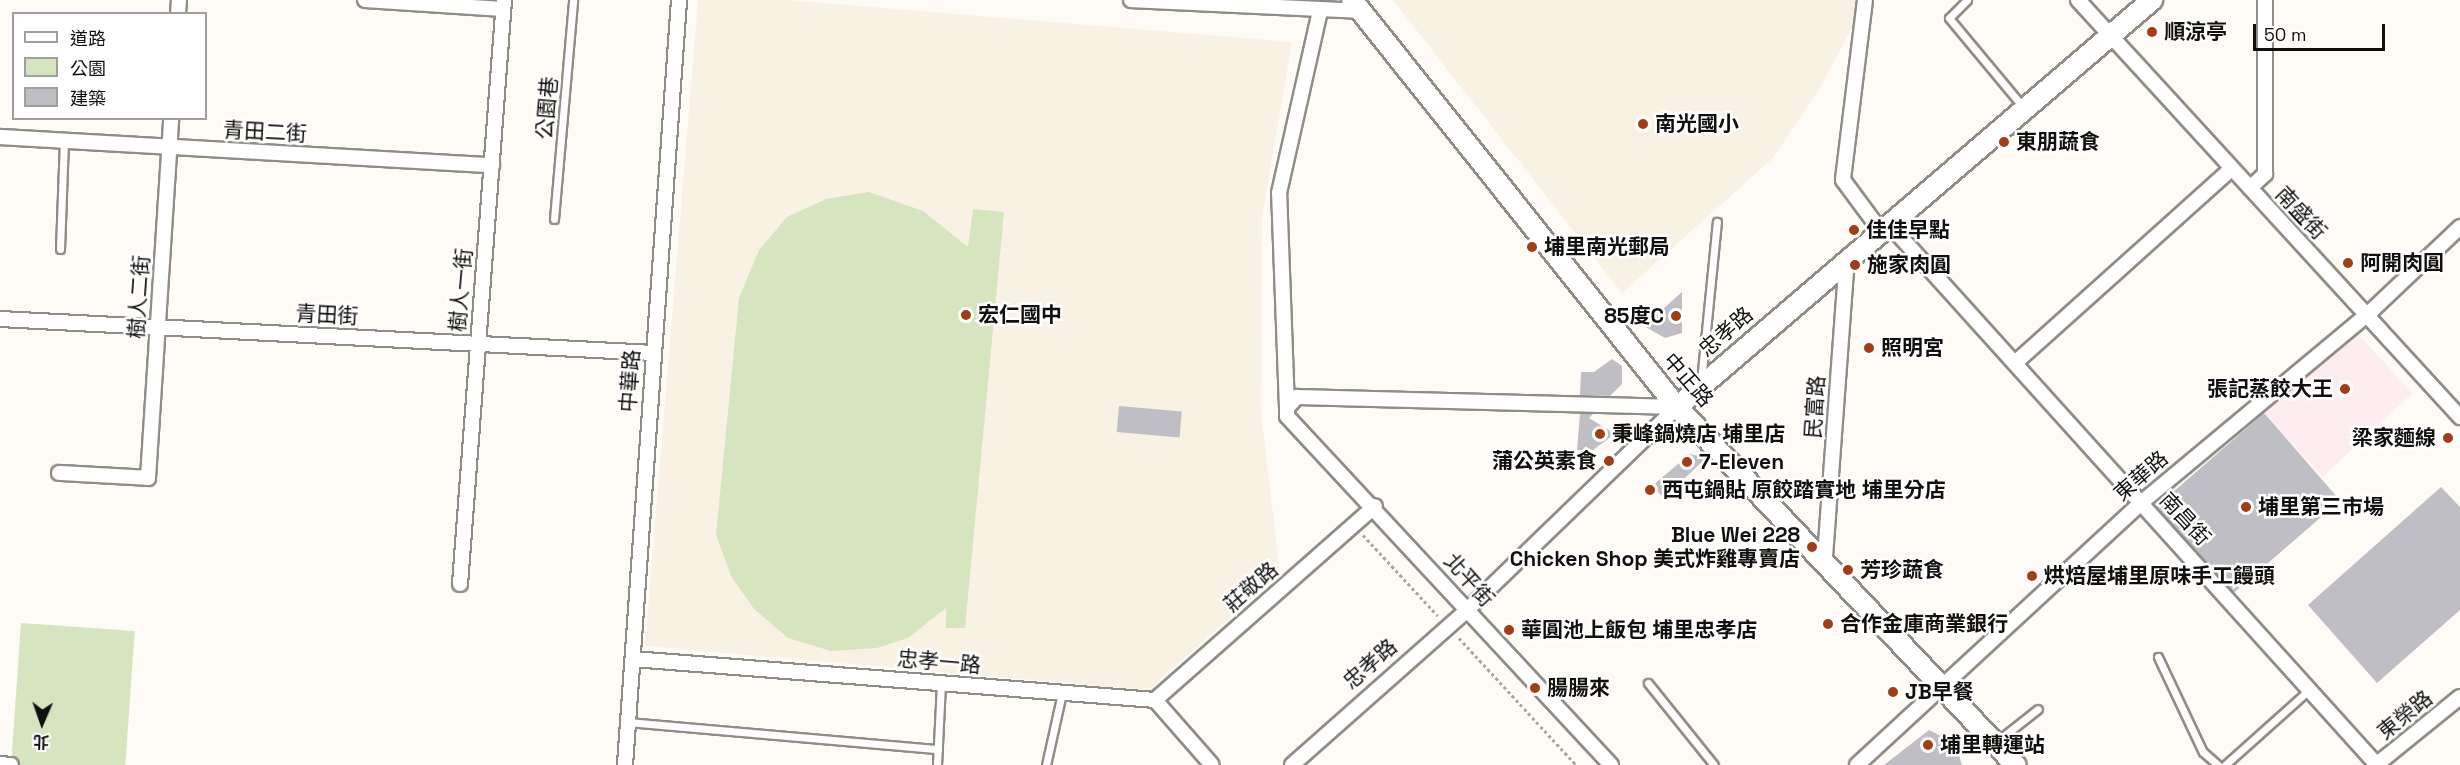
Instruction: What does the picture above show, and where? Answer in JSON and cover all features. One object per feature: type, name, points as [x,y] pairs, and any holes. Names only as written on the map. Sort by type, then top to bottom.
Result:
[{"type":"main road","name":"忠孝路","points":[[1677,407],[1884,227],[2111,38],[2152,0]]},
{"type":"main road","name":"中正路","points":[[1359,4],[1677,407],[1825,558],[2016,765]]},
{"type":"street","points":[[364,0],[504,4]]},
{"type":"street","name":"中華路","points":[[625,765],[679,0]]},
{"type":"street","points":[[1131,0],[1320,11],[1359,4]]},
{"type":"street","points":[[1864,0],[1843,180],[1884,227]]},
{"type":"street","name":"南盛街","points":[[2078,0],[2460,417]]},
{"type":"street","points":[[2250,188],[2265,174],[2265,0]]},
{"type":"street","name":"樹人一街","points":[[460,584],[504,4]]},
{"type":"street","points":[[1287,408],[1279,193],[1320,11]]},
{"type":"street","name":"樹人二街","points":[[59,472],[148,478],[171,120]]},
{"type":"street","name":"青田二街","points":[[0,137],[492,165]]},
{"type":"street","points":[[2015,363],[2231,169]]},
{"type":"street","name":"南昌街","points":[[1884,227],[2015,363],[2377,765]]},
{"type":"street","name":"東華路","points":[[1857,765],[2141,503],[2367,315],[2460,227]]},
{"type":"street","name":"民富路","points":[[1825,558],[1847,259]]},
{"type":"street","name":"青田街","points":[[0,319],[653,353]]},
{"type":"street","points":[[1287,408],[1297,397],[1677,407]]},
{"type":"street","name":"忠孝路","points":[[1292,765],[1467,610],[1677,407]]},
{"type":"street","name":"北平街","points":[[1287,408],[1287,416],[1297,422],[1375,506],[1606,763]]},
{"type":"street","name":"莊敬路","points":[[1155,700],[1375,506]]},
{"type":"street","name":"忠孝一路","points":[[633,659],[1155,700]]},
{"type":"street","name":"東榮路","points":[[2377,765],[2460,697]]},
{"type":"street","points":[[1155,700],[1212,765]]},
{"type":"street","points":[[0,764],[11,765]]},
{"type":"lane","name":"公園巷","points":[[554,219],[573,0]]},
{"type":"lane","points":[[1967,0],[1949,18],[2026,110]]},
{"type":"lane","points":[[60,249],[64,141]]},
{"type":"lane","points":[[1700,386],[1717,222]]},
{"type":"lane","points":[[2158,657],[2203,752],[2218,765]]},
{"type":"lane","points":[[937,765],[941,683]]},
{"type":"lane","points":[[1648,683],[1714,765]]},
{"type":"lane","points":[[2224,765],[2310,689]]},
{"type":"lane","points":[[1046,765],[1062,693]]},
{"type":"lane","points":[[1996,742],[2038,710]]},
{"type":"lane","points":[[628,722],[938,749]]},
{"type":"path","points":[[1353,525],[1576,765]]},
{"type":"shaded area","name":"宏仁國中","points":[[698,0],[787,0],[1292,42],[1262,218],[1261,412],[1280,574],[1148,690],[645,646]]},
{"type":"shaded area","name":"南光國小","points":[[1393,0],[1855,0],[1854,24],[1819,90],[1772,159],[1622,293]]},
{"type":"shaded area","points":[[2354,330],[2413,393],[2323,477],[2264,414]]},
{"type":"green space","points":[[869,192],[923,211],[968,247],[973,209],[1004,212],[965,628],[946,628],[946,608],[908,638],[877,648],[831,651],[788,638],[754,609],[731,576],[716,535],[739,298],[759,250],[787,217],[826,199]]},
{"type":"green space","points":[[21,623],[135,631],[125,765],[11,765]]},
{"type":"building","points":[[1682,292],[1682,333],[1665,338],[1644,326]]},
{"type":"building","points":[[1612,359],[1622,366],[1622,384],[1610,396],[1580,395],[1581,372],[1594,372]]},
{"type":"building","points":[[1119,406],[1182,411],[1179,437],[1117,432]]},
{"type":"building","name":"埔里第三市場","points":[[2264,413],[2340,501],[2232,594],[2156,507]]},
{"type":"building","points":[[1580,414],[1593,414],[1589,418],[1615,434],[1593,450],[1577,450]]},
{"type":"building","points":[[1690,454],[1706,458],[1664,498],[1652,486]]},
{"type":"building","name":"埔里第三市場","points":[[2441,487],[2460,507],[2460,610],[2377,683],[2308,605]]},
{"type":"building","name":"埔里轉運站","points":[[1929,730],[1945,738],[1948,751],[1958,752],[1962,765],[1884,765]]},
{"type":"place","name":"順涼亭","points":[[2152,32]]},
{"type":"place","name":"南光國小","points":[[1643,124]]},
{"type":"place","name":"東朋蔬食","points":[[2004,142]]},
{"type":"place","name":"佳佳早點","points":[[1854,230]]},
{"type":"place","name":"埔里南光郵局","points":[[1532,247]]},
{"type":"place","name":"阿開肉圓","points":[[2348,263]]},
{"type":"place","name":"施家肉圓","points":[[1855,265]]},
{"type":"place","name":"宏仁國中","points":[[966,315]]},
{"type":"place","name":"85度C","points":[[1676,316]]},
{"type":"place","name":"照明宮","points":[[1869,348]]},
{"type":"place","name":"張記蒸餃大王","points":[[2345,389]]},
{"type":"place","name":"秉峰鍋燒店 埔里店","points":[[1600,434]]},
{"type":"place","name":"梁家麵線","points":[[2448,438]]},
{"type":"place","name":"蒲公英素食","points":[[1609,461]]},
{"type":"place","name":"7-Eleven","points":[[1687,462]]},
{"type":"place","name":"西屯鍋貼 原餃踏實地 埔里分店","points":[[1650,490]]},
{"type":"place","name":"埔里第三市場","points":[[2246,507]]},
{"type":"place","name":"Blue Wei 228 Chicken Shop 美式炸雞專賣店","points":[[1812,547]]},
{"type":"place","name":"芳珍蔬食","points":[[1848,570]]},
{"type":"place","name":"烘焙屋埔里原味手工饅頭","points":[[2032,576]]},
{"type":"place","name":"合作金庫商業銀行","points":[[1828,624]]},
{"type":"place","name":"華圓池上飯包 埔里忠孝店","points":[[1509,630]]},
{"type":"place","name":"腸腸來","points":[[1535,688]]},
{"type":"place","name":"JB早餐","points":[[1893,692]]},
{"type":"place","name":"埔里轉運站","points":[[1928,745]]}]
